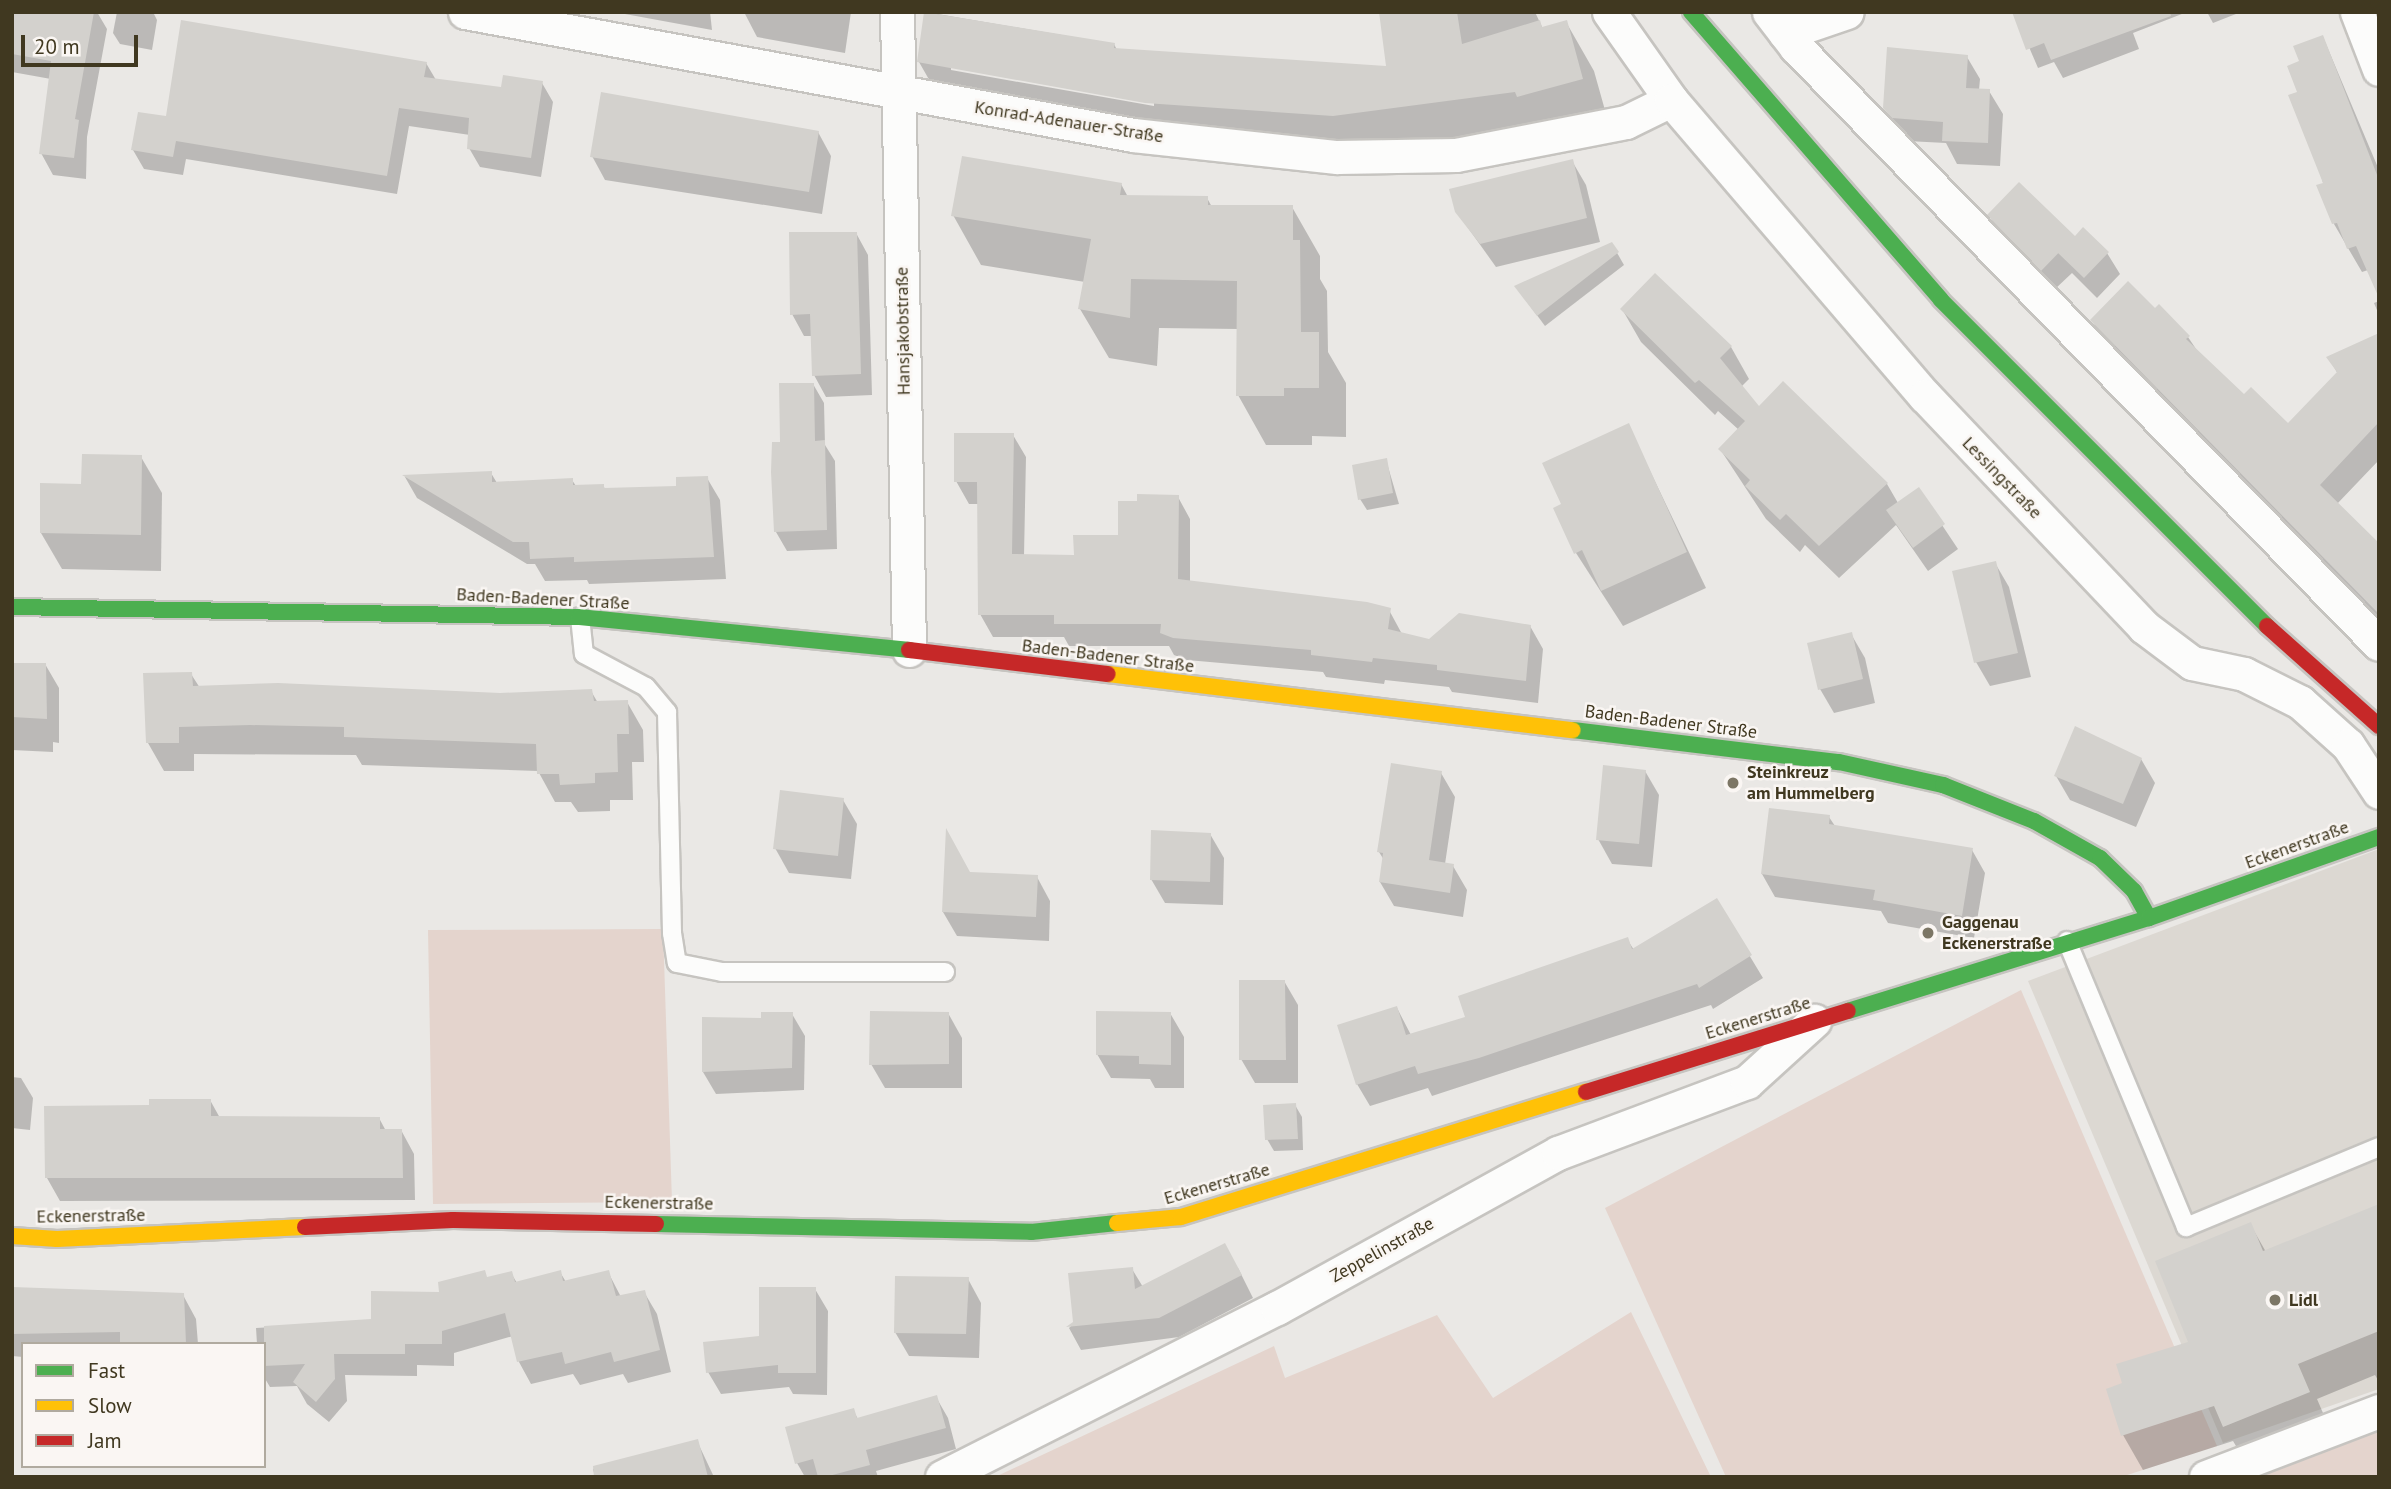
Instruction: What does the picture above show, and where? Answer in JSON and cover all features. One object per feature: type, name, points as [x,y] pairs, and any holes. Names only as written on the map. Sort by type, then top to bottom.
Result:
[{"type":"street","name":"Konrad-Adenauer-Straße","points":[[465,12],[1133,135],[1337,158],[1456,155],[1626,122],[1671,100]]},
{"type":"street","name":"Hansjakobstraße","points":[[897,12],[909,650]]},
{"type":"street","name":"Lessingstraße","points":[[1609,12],[1671,100],[1925,396],[2144,627],[2192,663],[2244,674],[2300,702],[2348,745],[2379,792]]},
{"type":"street","points":[[1691,12],[1941,300],[2251,612],[2379,726]]},
{"type":"street","points":[[1777,23],[1847,12]]},
{"type":"street","points":[[2357,12],[2379,69]]},
{"type":"street","points":[[1777,23],[2379,644]]},
{"type":"street","name":"Baden-Badener Straße","points":[[12,607],[580,617],[909,650],[1839,762],[1943,785],[2034,821],[2100,858],[2134,891],[2149,918]]},
{"type":"street","name":"Eckenerstraße","points":[[12,1236],[57,1239],[453,1220],[1031,1232],[1181,1217],[2066,941],[2149,918],[2379,837]]},
{"type":"street","name":"Zeppelinstraße","points":[[942,1477],[1277,1308],[1558,1153],[1747,1082],[1816,1020]]},
{"type":"street","points":[[2206,1477],[2379,1411]]},
{"type":"lane","points":[[580,617],[584,654],[646,687],[667,712],[672,933],[677,963],[722,972],[945,972]]},
{"type":"lane","points":[[2066,941],[2186,1227],[2379,1147]]},
{"type":"shaded area","points":[[2379,849],[2379,1389],[2223,1443],[2028,981]]},
{"type":"shaded area","points":[[663,929],[672,1202],[433,1204],[428,930]]},
{"type":"shaded area","points":[[2021,990],[2217,1446],[2121,1477],[1726,1477],[1605,1208]]},
{"type":"shaded area","points":[[1631,1312],[1711,1477],[995,1477],[1274,1346],[1285,1378],[1437,1315],[1493,1398]]},
{"type":"shaded area","points":[[2379,1427],[2379,1477],[2240,1477]]},
{"type":"building","points":[[12,12],[94,12],[75,119],[79,120],[74,158],[39,154],[51,61],[12,54]]},
{"type":"building","points":[[924,12],[1115,43],[1114,48],[1386,66],[1379,12],[1457,12],[1462,44],[1540,20],[1542,27],[1567,20],[1583,79],[1517,97],[1515,92],[1333,116],[1145,103],[917,62]]},
{"type":"building","points":[[2012,12],[2170,12],[2171,16],[2051,60],[2044,43],[2026,50]]},
{"type":"building","points":[[181,20],[427,62],[424,77],[501,87],[503,75],[543,81],[531,158],[467,149],[469,118],[399,108],[387,176],[176,141],[173,157],[131,150],[138,112],[166,116]]},
{"type":"building","points":[[2323,35],[2379,180],[2379,298],[2356,246],[2347,249],[2337,223],[2332,224],[2316,185],[2323,183],[2288,95],[2297,92],[2287,66],[2299,61],[2293,46]]},
{"type":"building","points":[[1887,47],[1968,55],[1966,88],[1990,89],[1988,143],[1942,141],[1943,122],[1892,118],[1883,108]]},
{"type":"building","points":[[601,92],[819,131],[809,192],[590,157]]},
{"type":"building","points":[[962,156],[1122,183],[1120,195],[1208,196],[1208,205],[1293,205],[1293,240],[1300,240],[1301,332],[1319,332],[1319,388],[1284,388],[1284,396],[1236,396],[1237,281],[1131,279],[1130,318],[1078,309],[1091,239],[951,216]]},
{"type":"building","points":[[1573,159],[1587,218],[1480,244],[1455,212],[1449,189]]},
{"type":"building","points":[[2019,182],[2075,236],[2083,227],[2109,252],[2084,278],[2058,253],[2041,271],[1987,215]]},
{"type":"building","points":[[789,232],[857,232],[861,374],[812,376],[810,314],[790,315]]},
{"type":"building","points":[[1612,242],[1619,252],[1537,316],[1514,286]]},
{"type":"building","points":[[1655,273],[1732,346],[1720,358],[1759,406],[1783,381],[1888,483],[1819,546],[1786,514],[1780,520],[1745,486],[1750,480],[1718,449],[1745,421],[1699,380],[1695,383],[1620,309]]},
{"type":"building","points":[[2128,281],[2155,308],[2159,304],[2190,336],[2186,339],[2244,394],[2251,387],[2288,423],[2337,372],[2326,357],[2379,333],[2379,422],[2320,485],[2379,543],[2379,614],[2090,320]]},
{"type":"building","points":[[779,383],[814,383],[815,441],[825,440],[827,530],[774,532],[772,442],[780,442]]},
{"type":"building","points":[[1629,423],[1687,552],[1601,591],[1582,550],[1574,554],[1553,508],[1561,504],[1542,463]]},
{"type":"building","points":[[954,433],[1014,433],[1012,554],[1074,555],[1073,535],[1118,535],[1118,501],[1137,501],[1137,494],[1179,495],[1178,579],[1367,602],[1391,608],[1388,629],[1429,639],[1459,613],[1531,625],[1526,681],[1437,670],[1437,665],[1373,658],[1372,662],[1311,655],[1311,650],[1173,638],[1160,633],[1161,624],[1054,624],[1054,615],[978,615],[977,482],[954,482]]},
{"type":"building","points":[[82,454],[142,455],[141,535],[40,533],[40,483],[81,484]]},
{"type":"building","points":[[1387,458],[1393,493],[1358,500],[1352,465]]},
{"type":"building","points":[[492,471],[492,482],[573,478],[573,485],[604,484],[604,488],[676,486],[676,477],[708,476],[714,557],[574,562],[574,557],[530,559],[529,542],[513,542],[402,475]]},
{"type":"building","points":[[1919,487],[1945,524],[1913,548],[1886,510]]},
{"type":"building","points":[[1996,561],[2018,653],[1974,663],[1952,571]]},
{"type":"building","points":[[1852,632],[1863,679],[1818,690],[1807,643]]},
{"type":"building","points":[[12,663],[46,663],[47,719],[12,717]]},
{"type":"building","points":[[192,672],[193,686],[278,683],[500,693],[592,689],[594,701],[628,700],[629,734],[617,734],[618,772],[595,773],[595,783],[560,785],[559,774],[537,774],[536,744],[344,737],[344,727],[250,725],[179,727],[179,743],[146,743],[143,673]]},
{"type":"building","points":[[2075,726],[2142,758],[2123,804],[2054,776]]},
{"type":"building","points":[[1391,763],[1442,771],[1429,860],[1454,864],[1450,893],[1379,882],[1383,853],[1377,852]]},
{"type":"building","points":[[1603,765],[1646,770],[1639,844],[1596,840]]},
{"type":"building","points":[[780,790],[844,798],[838,856],[773,849]]},
{"type":"building","points":[[1769,808],[1830,815],[1829,824],[1973,848],[1962,916],[1873,900],[1875,890],[1761,874]]},
{"type":"building","points":[[946,828],[970,872],[1038,875],[1036,917],[942,912]]},
{"type":"building","points":[[1151,830],[1211,833],[1210,882],[1150,880]]},
{"type":"building","points":[[1717,898],[1752,955],[1699,988],[1697,984],[1479,1058],[1418,1074],[1415,1066],[1356,1085],[1337,1025],[1397,1006],[1406,1035],[1465,1017],[1458,996],[1628,937],[1632,949]]},
{"type":"building","points":[[1239,980],[1285,980],[1286,1060],[1239,1060]]},
{"type":"building","points":[[870,1011],[949,1012],[949,1064],[869,1065]]},
{"type":"building","points":[[1096,1011],[1171,1012],[1171,1065],[1139,1064],[1139,1056],[1096,1055]]},
{"type":"building","points":[[761,1012],[793,1012],[792,1068],[702,1072],[702,1017],[761,1018]]},
{"type":"building","points":[[149,1099],[211,1099],[211,1116],[380,1117],[380,1129],[402,1129],[403,1178],[45,1178],[44,1106],[149,1105]]},
{"type":"building","points":[[1296,1103],[1298,1139],[1265,1140],[1263,1105]]},
{"type":"building","name":"Lidl","points":[[2379,1204],[2379,1331],[2298,1364],[2310,1392],[2223,1427],[2214,1406],[2121,1436],[2106,1389],[2122,1383],[2116,1364],[2188,1342],[2155,1261],[2251,1222],[2263,1251]]},
{"type":"building","points":[[1225,1243],[1242,1275],[1159,1318],[1066,1327],[1073,1322],[1068,1273],[1133,1267],[1135,1289]]},
{"type":"building","points":[[485,1270],[487,1277],[512,1271],[515,1282],[561,1270],[563,1281],[609,1270],[616,1296],[645,1290],[660,1350],[614,1362],[611,1352],[565,1364],[562,1352],[517,1362],[505,1313],[442,1331],[442,1344],[405,1344],[405,1354],[334,1354],[335,1379],[316,1402],[293,1382],[305,1364],[266,1366],[264,1326],[371,1319],[371,1291],[439,1292],[438,1282]]},
{"type":"building","points":[[895,1276],[969,1277],[966,1334],[894,1333]]},
{"type":"building","points":[[12,1287],[184,1293],[186,1342],[120,1342],[120,1332],[12,1334]]},
{"type":"building","points":[[759,1287],[816,1287],[816,1373],[778,1373],[778,1365],[706,1373],[703,1342],[759,1336]]},
{"type":"building","points":[[937,1395],[946,1428],[866,1450],[870,1465],[818,1477],[813,1459],[795,1464],[785,1427],[854,1408],[857,1418]]},
{"type":"building","points":[[698,1439],[708,1477],[594,1477],[593,1466]]},
{"type":"traffic: fast","points":[[1691,12],[1941,300],[2267,626]]},
{"type":"traffic: fast","points":[[12,607],[580,617],[909,650]]},
{"type":"traffic: fast","points":[[1573,730],[1839,762],[1943,785],[2034,821],[2100,858],[2134,891],[2149,918]]},
{"type":"traffic: fast","points":[[1848,1011],[2149,918],[2379,837]]},
{"type":"traffic: fast","points":[[656,1224],[1031,1232],[1117,1223]]},
{"type":"traffic: slow","points":[[1108,674],[1573,730]]},
{"type":"traffic: slow","points":[[1117,1223],[1181,1217],[1586,1092]]},
{"type":"traffic: slow","points":[[12,1236],[57,1239],[305,1227]]},
{"type":"traffic: jam","points":[[2267,626],[2379,726]]},
{"type":"traffic: jam","points":[[909,650],[1108,674]]},
{"type":"traffic: jam","points":[[1586,1092],[1848,1011]]},
{"type":"traffic: jam","points":[[305,1227],[453,1220],[656,1224]]},
{"type":"place","name":"Steinkreuz am Hummelberg","points":[[1733,783]]},
{"type":"place","name":"Gaggenau Eckenerstraße","points":[[1928,933]]},
{"type":"place","name":"Lidl","points":[[2275,1300]]}]
